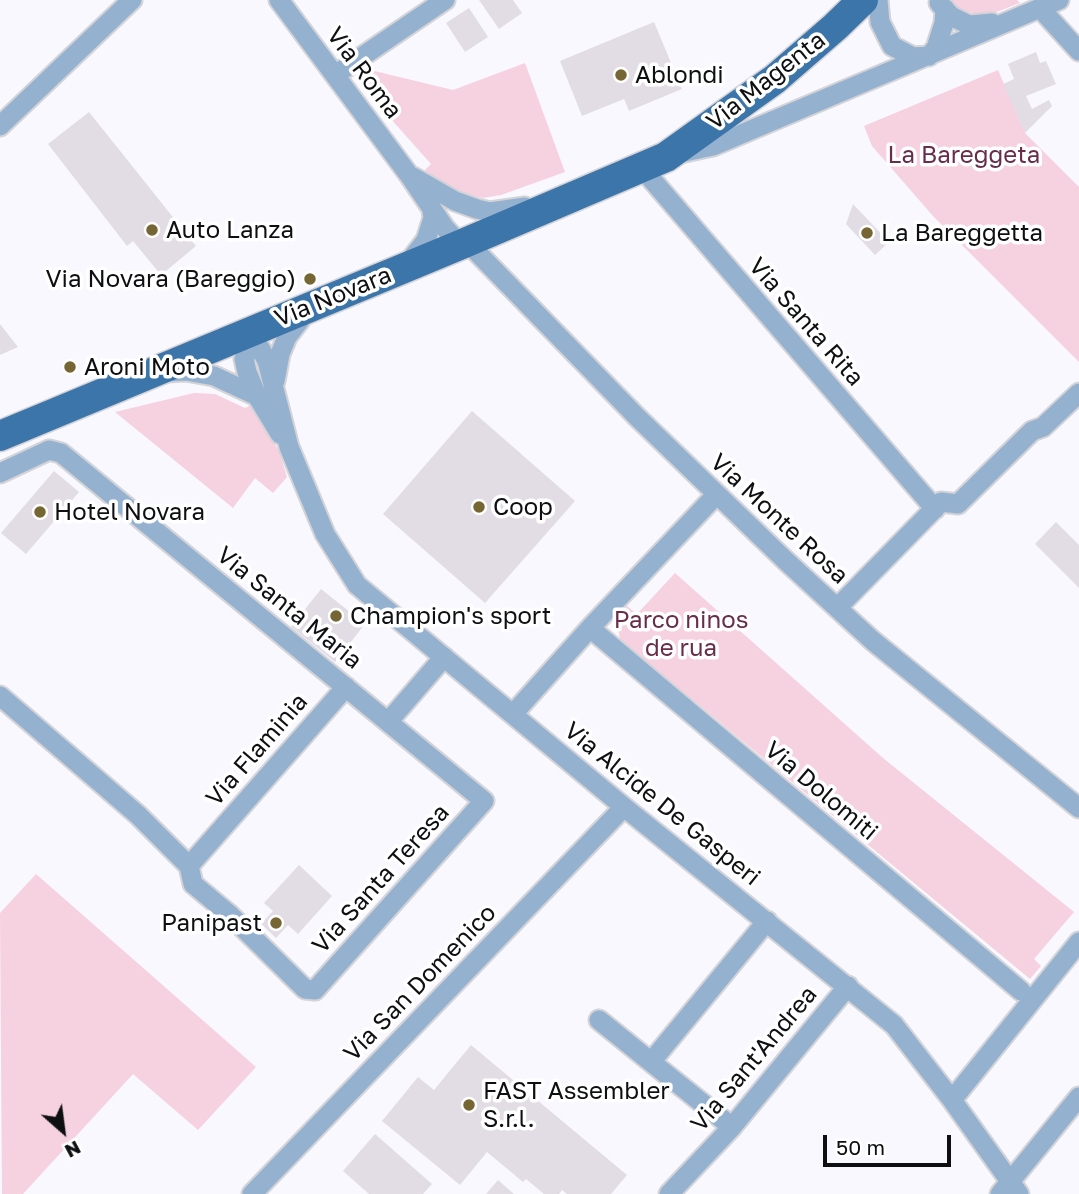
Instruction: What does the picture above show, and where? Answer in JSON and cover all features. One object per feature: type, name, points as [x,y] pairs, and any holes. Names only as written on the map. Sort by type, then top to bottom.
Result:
[{"type":"main road","name":"Via Magenta","points":[[654,162],[775,79],[863,0]]},
{"type":"main road","name":"Via Novara","points":[[0,436],[247,336],[312,305],[654,162]]},
{"type":"street","points":[[0,126],[132,0]]},
{"type":"street","points":[[335,75],[445,0]]},
{"type":"street","points":[[878,0],[880,22],[892,46],[913,57],[929,57]]},
{"type":"street","points":[[654,162],[713,146],[1059,0]]},
{"type":"street","name":"Via Roma","points":[[286,2],[432,211]]},
{"type":"street","points":[[929,57],[942,35],[940,5]]},
{"type":"street","points":[[940,5],[960,21],[979,25],[1040,8]]},
{"type":"street","points":[[1040,8],[1079,51]]},
{"type":"street","name":"Via Santa Rita","points":[[654,162],[934,509]]},
{"type":"street","points":[[409,175],[455,201],[490,212],[560,202]]},
{"type":"street","points":[[436,191],[467,222],[470,229],[467,242]]},
{"type":"street","points":[[401,270],[426,240],[433,218],[432,211]]},
{"type":"street","name":"Via Monte Rosa","points":[[432,211],[451,236],[460,242],[467,242],[716,495],[837,608],[873,641],[1079,808]]},
{"type":"street","points":[[151,373],[186,371],[265,391],[287,337],[312,305]]},
{"type":"street","name":"Via Alcide De Gasperi","points":[[247,336],[244,359],[247,372],[265,391],[326,534],[357,585],[624,807],[894,1025],[952,1100],[1010,1190]]},
{"type":"street","points":[[837,608],[934,509],[942,502],[958,504],[1032,430],[1043,427],[1079,393]]},
{"type":"street","name":"Via Santa Maria","points":[[0,473],[49,450],[61,453],[484,801]]},
{"type":"street","points":[[513,714],[716,495]]},
{"type":"street","name":"Via Dolomiti","points":[[590,628],[1021,991]]},
{"type":"street","points":[[388,722],[444,657]]},
{"type":"street","name":"Via Flaminia","points":[[189,866],[346,687]]},
{"type":"street","points":[[0,696],[138,815],[189,866]]},
{"type":"street","name":"Via Santa Teresa","points":[[189,866],[193,884],[229,914],[305,989],[315,990],[484,801]]},
{"type":"street","name":"Via San Domenico","points":[[252,1194],[624,807]]},
{"type":"street","points":[[651,1062],[767,921]]},
{"type":"street","points":[[952,1100],[1079,942]]},
{"type":"street","name":"Via Sant'Andrea","points":[[669,1194],[732,1127],[848,986]]},
{"type":"street","points":[[599,1020],[732,1127]]},
{"type":"street","points":[[1010,1190],[1079,1097]]},
{"type":"green space","points":[[946,0],[1017,0],[1020,3],[994,13],[978,15],[958,9]]},
{"type":"green space","points":[[525,63],[565,172],[501,195],[483,198],[466,195],[435,180],[425,170],[431,164],[353,73],[362,68],[453,90]]},
{"type":"green space","name":"La Bareggeta","points":[[998,70],[1025,133],[1079,187],[1079,362],[933,216],[872,146],[864,126]]},
{"type":"green space","points":[[194,393],[215,394],[245,408],[251,405],[279,451],[287,477],[273,493],[255,478],[233,508],[115,412]]},
{"type":"green space","name":"Parco ninos de rua","points":[[675,573],[883,758],[1074,912],[1034,959],[1041,966],[1030,979],[646,661],[641,661],[621,644],[617,622],[621,613],[627,606],[637,614]]},
{"type":"green space","points":[[36,874],[256,1067],[198,1130],[133,1074],[23,1194],[2,1194],[0,913]]},
{"type":"building","points":[[479,0],[513,0],[522,13],[499,29]]},
{"type":"building","points":[[469,8],[488,37],[465,52],[446,23]]},
{"type":"building","name":"Ablondi","points":[[654,22],[682,89],[629,111],[624,99],[582,116],[560,61]]},
{"type":"building","points":[[1036,52],[1040,63],[1046,61],[1056,84],[1026,96],[1032,109],[1049,100],[1052,106],[1025,133],[1003,84],[1014,79],[1008,64]]},
{"type":"building","points":[[89,112],[196,246],[161,275],[133,241],[127,246],[48,144]]},
{"type":"building","name":"La Bareggetta","points":[[853,204],[889,242],[875,255],[846,224]]},
{"type":"building","points":[[0,324],[18,347],[0,355]]},
{"type":"building","name":"Coop","points":[[472,411],[575,501],[485,603],[383,514]]},
{"type":"building","name":"Hotel Novara","points":[[54,471],[79,492],[26,554],[1,533]]},
{"type":"building","points":[[1056,522],[1079,545],[1079,588],[1035,544]]},
{"type":"building","points":[[321,589],[365,624],[335,662],[291,627]]},
{"type":"building","points":[[299,865],[332,896],[298,934],[288,925],[276,938],[261,924],[273,911],[264,903]]},
{"type":"building","name":"FAST Assembler S.r.l.","points":[[471,1045],[627,1175],[611,1194],[567,1194],[562,1190],[559,1194],[544,1194],[526,1179],[523,1182],[487,1152],[460,1185],[382,1121],[418,1077],[434,1090]]},
{"type":"building","points":[[375,1134],[432,1184],[423,1194],[369,1194],[343,1171]]},
{"type":"building","points":[[498,1180],[514,1194],[486,1194]]},
{"type":"place","name":"Ablondi","points":[[621,75]]},
{"type":"place","name":"Auto Lanza","points":[[152,230]]},
{"type":"place","name":"La Bareggetta","points":[[867,233]]},
{"type":"place","name":"Via Novara (Bareggio)","points":[[310,279]]},
{"type":"place","name":"Aroni Moto","points":[[70,367]]},
{"type":"place","name":"Coop","points":[[479,507]]},
{"type":"place","name":"Hotel Novara","points":[[40,512]]},
{"type":"place","name":"Champion's sport","points":[[336,616]]},
{"type":"place","name":"Panipast","points":[[276,923]]},
{"type":"place","name":"FAST Assembler S.r.l.","points":[[469,1105]]}]
